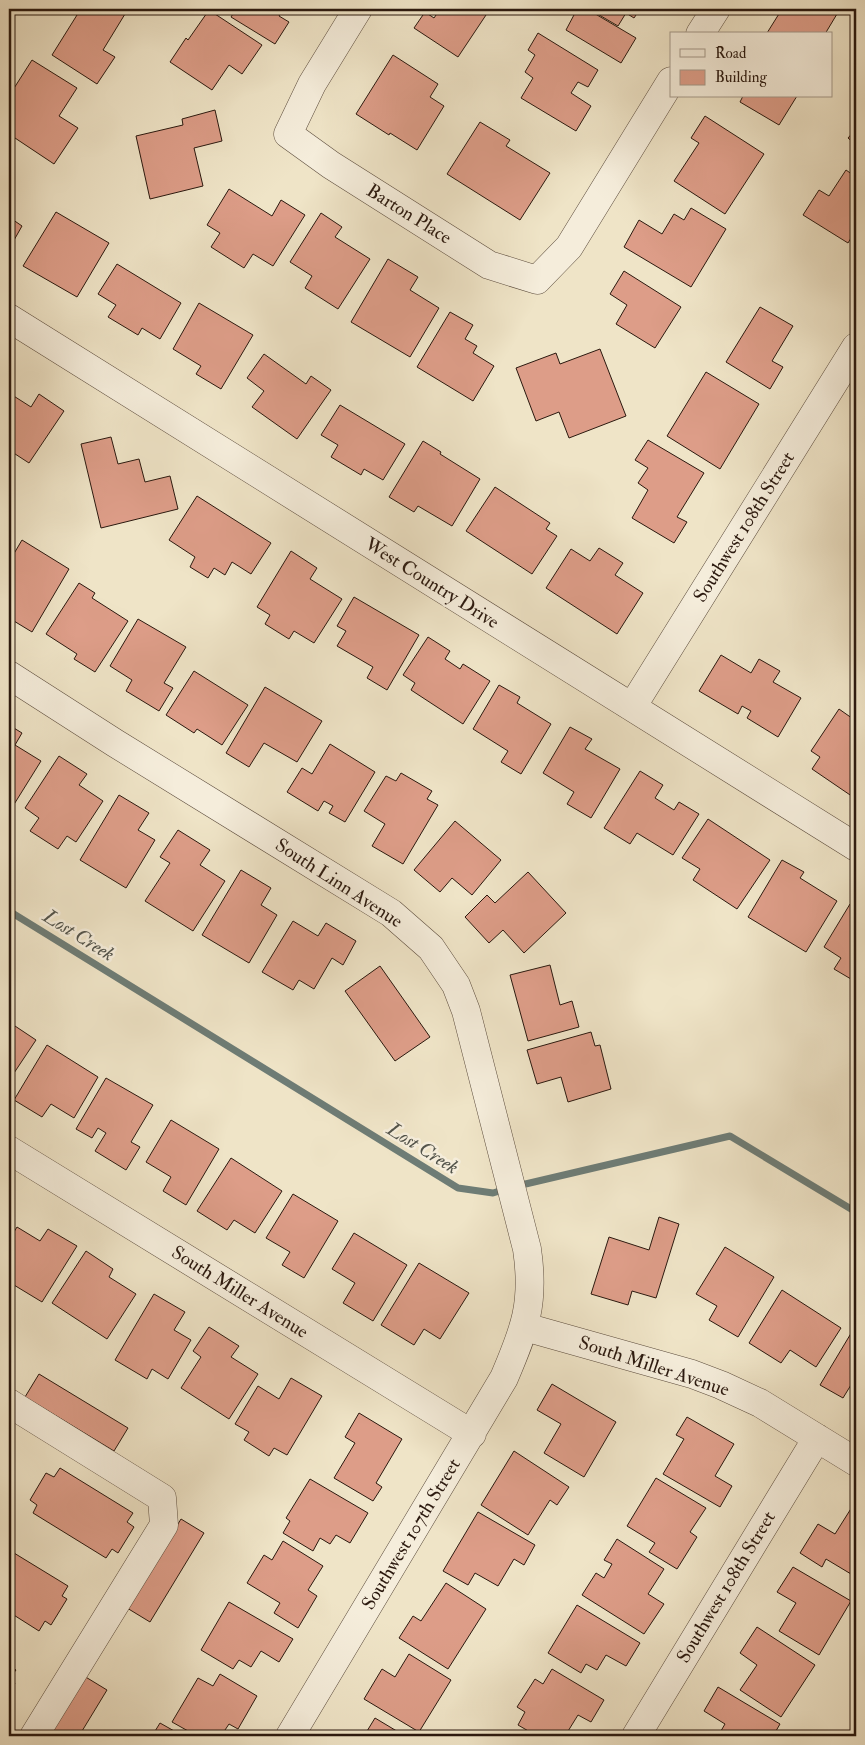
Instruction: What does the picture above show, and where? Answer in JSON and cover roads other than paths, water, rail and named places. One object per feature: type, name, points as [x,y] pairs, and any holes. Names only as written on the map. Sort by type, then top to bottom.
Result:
[{"type":"street","name":"Barton Place","points":[[358,9],[312,84],[288,134],[331,165],[489,265],[537,280],[569,247],[670,83]]},
{"type":"street","points":[[701,32],[716,9]]},
{"type":"street","name":"West Country Drive","points":[[9,318],[856,847]]},
{"type":"street","name":"Southwest 108th Street","points":[[632,707],[856,347]]},
{"type":"street","name":"South Linn Avenue","points":[[9,675],[115,743],[391,913],[430,948],[456,985],[466,1011],[527,1249],[531,1280],[530,1299],[524,1327]]},
{"type":"street","name":"South Miller Avenue","points":[[9,1150],[472,1434]]},
{"type":"street","name":"South Miller Avenue","points":[[524,1327],[692,1374],[721,1385],[760,1403],[856,1462]]},
{"type":"street","name":"Southwest 107th Street","points":[[290,1736],[472,1434],[504,1378],[524,1327]]},
{"type":"street","points":[[9,1403],[162,1498],[164,1525],[34,1736]]},
{"type":"street","name":"Southwest 108th Street","points":[[636,1736],[817,1438]]},
{"type":"waterway","name":"Lost Creek","points":[[9,911],[458,1188],[493,1193],[506,1189]]},
{"type":"waterway","name":"Lost Creek","points":[[517,1186],[730,1136],[856,1212]]}]
